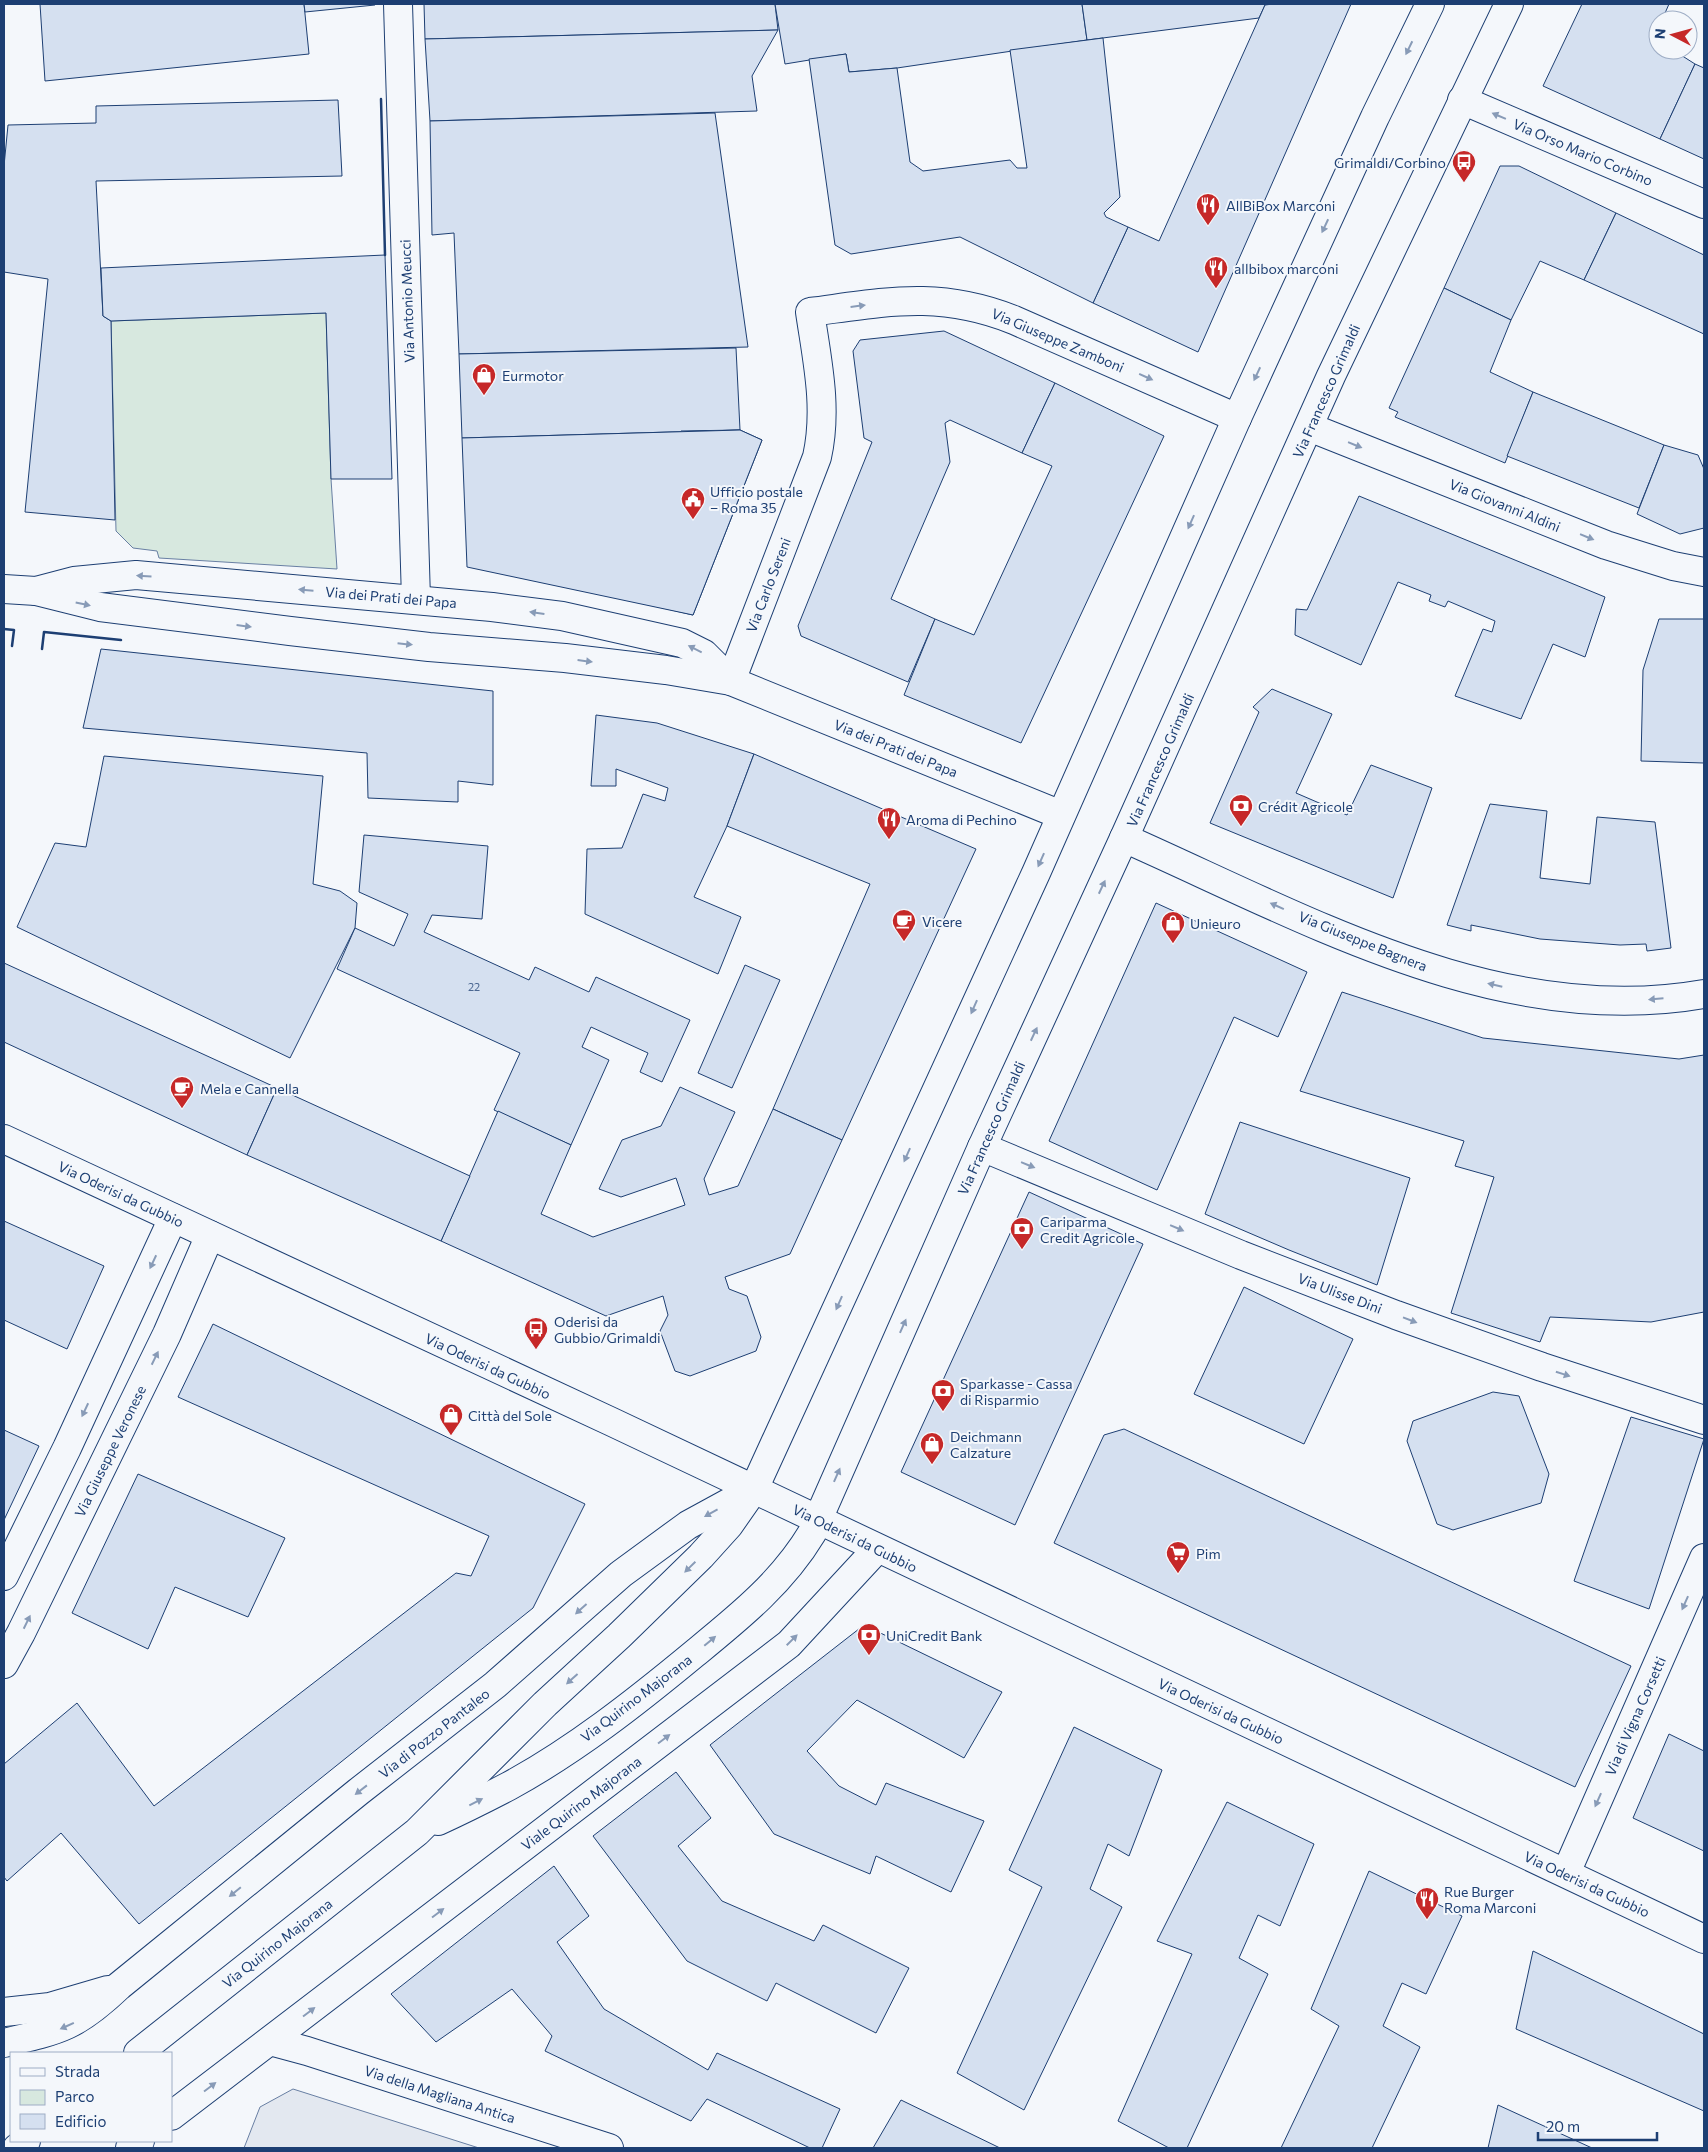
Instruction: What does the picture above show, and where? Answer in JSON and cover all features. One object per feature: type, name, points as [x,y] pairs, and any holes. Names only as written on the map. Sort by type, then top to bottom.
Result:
[{"type":"street","name":"Via Antonio Meucci","points":[[398,4],[416,599]]},
{"type":"street","points":[[754,1489],[1061,815],[1237,418],[1375,117],[1430,4]]},
{"type":"street","name":"Via Francesco Grimaldi","points":[[817,1519],[982,1146],[1124,838],[1335,368],[1509,4]]},
{"type":"street","name":"Via Orso Mario Corbino","points":[[1462,100],[1704,204]]},
{"type":"street","name":"Via Giuseppe Zamboni","points":[[810,312],[909,300],[952,302],[981,308],[1014,320],[1237,418]]},
{"type":"street","name":"Via Carlo Sereni","points":[[731,681],[817,457],[823,425],[810,312]]},
{"type":"street","name":"Via Giovanni Aldini","points":[[1309,427],[1606,545],[1673,566],[1704,572]]},
{"type":"street","name":"Via dei Prati dei Papa","points":[[36,592],[74,581],[136,575],[416,599],[562,616],[667,638],[694,647],[704,654],[731,681]]},
{"type":"street","name":"Via dei Prati dei Papa","points":[[4,589],[36,592],[65,600],[119,610],[428,647],[583,660],[731,681],[1061,815]]},
{"type":"street","name":"Via Giuseppe Bagnera","points":[[1124,838],[1357,941],[1454,975],[1522,991],[1586,999],[1638,1000],[1704,994]]},
{"type":"street","name":"Via Oderisi da Gubbio","points":[[4,1139],[754,1489],[877,1549],[1704,1939]]},
{"type":"street","name":"Via Ulisse Dini","points":[[982,1146],[1241,1255],[1404,1318],[1533,1364],[1704,1420]]},
{"type":"street","points":[[4,1576],[67,1448],[173,1218]]},
{"type":"street","name":"Via Giuseppe Veronese","points":[[4,1664],[131,1410],[210,1235]]},
{"type":"street","name":"Via Quirino Majorana","points":[[139,2052],[417,1832],[545,1704],[620,1636],[701,1556],[729,1525],[754,1489]]},
{"type":"street","name":"Via di Pozzo Pantaleo","points":[[4,2043],[69,2026],[90,2013],[119,1986],[358,1792],[495,1685],[621,1574],[688,1525],[754,1489]]},
{"type":"street","name":"Via Quirino Majorana","points":[[417,1832],[510,1785],[606,1723],[660,1683],[775,1584],[801,1551],[817,1519]]},
{"type":"street","name":"Viale Quirino Majorana","points":[[270,2041],[789,1644],[877,1549]]},
{"type":"street","name":"Via di Vigna Corsetti","points":[[1566,1873],[1704,1558]]},
{"type":"street","name":"Via di Pozzo Pantaleo","points":[[4,2012],[50,2007],[119,1986]]},
{"type":"street","points":[[172,2115],[270,2041]]},
{"type":"street","name":"Via della Magliana Antica","points":[[270,2041],[609,2148]]},
{"type":"green space","points":[[326,313],[331,479],[337,569],[159,558],[157,551],[133,548],[116,531],[111,321]]},
{"type":"shaded area","points":[[293,2089],[479,2148],[244,2148],[260,2107]]},
{"type":"building","points":[[40,4],[304,4],[309,54],[45,81]]},
{"type":"building","points":[[304,4],[375,4],[375,5],[305,12]]},
{"type":"building","points":[[424,4],[775,4],[778,30],[425,39]]},
{"type":"building","points":[[775,4],[1082,4],[1087,40],[897,68],[849,72],[846,54],[785,64]]},
{"type":"building","points":[[1082,4],[1273,4],[1265,5],[1259,18],[1087,40]]},
{"type":"building","points":[[1351,4],[1198,352],[1093,303],[1128,227],[1159,241],[1265,5]]},
{"type":"building","points":[[1582,4],[1669,4],[1666,10],[1648,10],[1648,60],[1689,60],[1695,64],[1660,139],[1543,86]]},
{"type":"building","points":[[778,30],[752,76],[757,111],[430,121],[425,39]]},
{"type":"building","points":[[1103,38],[1120,197],[1104,213],[1106,217],[1128,227],[1093,303],[960,237],[851,254],[835,245],[809,59],[846,54],[849,72],[897,68],[910,162],[923,171],[1010,160],[1017,168],[1027,168],[1010,50]]},
{"type":"building","points":[[1695,64],[1704,68],[1704,159],[1660,139]]},
{"type":"building","points":[[338,100],[342,176],[96,181],[103,316],[111,321],[115,520],[25,512],[48,279],[4,272],[4,166],[8,125],[96,123],[96,106]]},
{"type":"building","points":[[715,113],[748,347],[459,354],[454,233],[432,235],[430,121]]},
{"type":"building","points":[[1500,166],[1519,166],[1616,213],[1584,280],[1540,261],[1511,320],[1444,288]]},
{"type":"building","points":[[1616,213],[1704,255],[1704,334],[1584,280]]},
{"type":"building","points":[[385,255],[392,479],[331,479],[326,313],[111,321],[103,316],[101,268]]},
{"type":"building","points":[[1444,288],[1511,320],[1490,372],[1533,392],[1505,463],[1395,417],[1398,412],[1389,408]]},
{"type":"building","points":[[944,331],[1055,383],[1022,453],[950,420],[945,423],[950,462],[891,599],[935,619],[908,682],[801,636],[798,626],[872,442],[864,438],[853,351],[860,340]]},
{"type":"building","points":[[736,348],[740,430],[462,438],[459,354]]},
{"type":"building","points":[[1055,383],[1164,436],[1021,743],[904,695],[935,619],[974,635],[1052,466],[1022,453]]},
{"type":"building","points":[[1533,392],[1664,445],[1639,508],[1507,456]]},
{"type":"building","name":"Ufficio postale – Roma 35","points":[[740,430],[762,440],[693,615],[633,601],[681,431]]},
{"type":"building","points":[[740,430],[762,440],[693,615],[467,567],[462,438]]},
{"type":"building","points":[[1664,445],[1698,455],[1704,469],[1704,528],[1680,534],[1637,514]]},
{"type":"building","points":[[1359,496],[1605,597],[1585,657],[1553,644],[1521,719],[1455,696],[1483,629],[1492,632],[1495,621],[1448,601],[1445,607],[1429,601],[1431,595],[1398,582],[1361,665],[1295,635],[1296,609],[1307,610]]},
{"type":"building","points":[[1659,619],[1704,619],[1704,763],[1641,761],[1643,670]]},
{"type":"building","points":[[101,649],[493,691],[493,785],[458,781],[458,802],[368,798],[367,753],[83,728]]},
{"type":"building","points":[[1272,689],[1332,714],[1296,793],[1347,815],[1371,765],[1432,788],[1393,898],[1210,823],[1259,712],[1253,707]]},
{"type":"building","points":[[596,715],[657,723],[754,754],[727,826],[694,897],[741,917],[718,974],[585,914],[587,849],[622,848],[643,794],[665,801],[668,788],[616,769],[616,786],[591,786]]},
{"type":"building","points":[[754,754],[976,849],[842,1140],[773,1109],[870,884],[727,826]]},
{"type":"building","points":[[104,756],[323,776],[313,884],[340,891],[357,903],[355,928],[290,1058],[17,927],[55,843],[86,847]]},
{"type":"building","points":[[1490,804],[1547,811],[1540,878],[1590,884],[1597,817],[1655,822],[1671,948],[1647,951],[1646,944],[1620,945],[1540,939],[1471,925],[1471,931],[1447,925]]},
{"type":"building","points":[[364,835],[488,846],[482,919],[432,915],[424,932],[529,980],[535,967],[589,992],[596,977],[690,1020],[662,1082],[640,1072],[648,1053],[591,1027],[582,1047],[609,1060],[571,1145],[494,1110],[520,1053],[337,969],[355,928],[394,946],[408,914],[359,892]]},
{"type":"building","points":[[1156,903],[1307,972],[1278,1037],[1234,1017],[1157,1190],[1049,1141]]},
{"type":"building","points":[[4,963],[277,1088],[247,1155],[4,1042]]},
{"type":"building","points":[[745,965],[780,980],[732,1088],[698,1073]]},
{"type":"building","points":[[1342,992],[1483,1038],[1679,1059],[1704,1055],[1704,1312],[1651,1322],[1550,1317],[1540,1342],[1451,1313],[1494,1177],[1455,1166],[1464,1141],[1300,1091]]},
{"type":"building","points":[[680,1087],[735,1112],[704,1179],[709,1195],[738,1186],[773,1109],[842,1140],[790,1254],[725,1277],[729,1289],[747,1296],[761,1337],[756,1351],[690,1376],[675,1371],[660,1331],[668,1315],[663,1296],[606,1316],[441,1241],[498,1111],[571,1145],[541,1214],[593,1237],[685,1205],[676,1178],[621,1197],[599,1189],[622,1140],[661,1126]]},
{"type":"building","points":[[277,1088],[470,1176],[441,1241],[247,1155]]},
{"type":"building","points":[[1240,1122],[1410,1178],[1377,1285],[1205,1214]]},
{"type":"building","points":[[1029,1192],[1143,1244],[1015,1525],[901,1472]]},
{"type":"building","points":[[4,1221],[104,1266],[67,1349],[4,1320]]},
{"type":"building","points":[[1244,1287],[1353,1339],[1304,1444],[1194,1394]]},
{"type":"building","points":[[213,1324],[585,1504],[533,1608],[139,1924],[61,1833],[7,1881],[4,1877],[4,1764],[77,1703],[154,1806],[456,1573],[471,1576],[489,1536],[178,1397]]},
{"type":"building","points":[[1493,1392],[1519,1396],[1549,1474],[1541,1503],[1453,1530],[1437,1524],[1407,1441],[1413,1421]]},
{"type":"building","points":[[1631,1417],[1704,1439],[1649,1609],[1574,1581]]},
{"type":"building","points":[[1124,1429],[1631,1666],[1575,1787],[1054,1543],[1104,1435]]},
{"type":"building","points":[[4,1430],[39,1446],[4,1520]]},
{"type":"building","points":[[138,1474],[285,1538],[248,1617],[175,1587],[148,1649],[72,1613]]},
{"type":"building","points":[[864,1625],[1002,1692],[964,1758],[857,1700],[807,1751],[839,1786],[876,1805],[886,1783],[984,1821],[951,1892],[876,1856],[870,1874],[774,1834],[710,1745]]},
{"type":"building","points":[[1074,1727],[1162,1770],[1129,1856],[1108,1844],[1090,1889],[1122,1907],[1024,2110],[957,2073],[1042,1887],[1009,1870]]},
{"type":"building","points":[[1669,1734],[1704,1751],[1704,1851],[1633,1818]]},
{"type":"building","points":[[676,1772],[711,1818],[678,1846],[722,1901],[814,1941],[823,1925],[909,1968],[876,2033],[776,1983],[767,2001],[687,1961],[593,1836]]},
{"type":"building","points":[[1227,1802],[1314,1844],[1280,1926],[1258,1915],[1239,1958],[1268,1974],[1187,2148],[1169,2148],[1118,2121],[1192,1954],[1157,1941]]},
{"type":"building","points":[[554,1866],[589,1916],[557,1942],[604,2009],[708,2070],[717,2053],[840,2109],[822,2148],[810,2148],[707,2099],[691,2121],[545,2051],[552,2036],[512,1989],[436,2042],[391,1994]]},
{"type":"building","points":[[1369,1871],[1462,1916],[1426,1994],[1402,1983],[1383,2026],[1420,2047],[1372,2148],[1281,2148],[1339,2026],[1311,2009]]},
{"type":"building","points":[[1533,1951],[1704,2034],[1704,2111],[1516,2029]]},
{"type":"building","points":[[901,2100],[1000,2148],[873,2148]]},
{"type":"building","points":[[1498,2105],[1592,2148],[1488,2148]]},
{"type":"wall","points":[[381,99],[385,255]]},
{"type":"wall","points":[[4,629],[14,630],[12,646]]},
{"type":"wall","points":[[42,649],[44,632],[121,640]]},
{"type":"place","name":"Grimaldi/Corbino","points":[[1464,183]]},
{"type":"place","name":"AllBiBox Marconi","points":[[1208,226]]},
{"type":"place","name":"allbibox marconi","points":[[1216,289]]},
{"type":"place","name":"Eurmotor","points":[[484,396]]},
{"type":"place","name":"Ufficio postale – Roma 35","points":[[693,520]]},
{"type":"place","name":"Crédit Agricole","points":[[1241,827]]},
{"type":"place","name":"Aroma di Pechino","points":[[889,840]]},
{"type":"place","name":"Vicere","points":[[904,942]]},
{"type":"place","name":"Unieuro","points":[[1173,944]]},
{"type":"place","name":"Mela e Cannella","points":[[182,1109]]},
{"type":"place","name":"Cariparma Credit Agricole","points":[[1022,1250]]},
{"type":"place","name":"Oderisi da Gubbio/Grimaldi","points":[[536,1350]]},
{"type":"place","name":"Sparkasse - Cassa di Risparmio","points":[[943,1412]]},
{"type":"place","name":"Città del Sole","points":[[451,1436]]},
{"type":"place","name":"Deichmann Calzature","points":[[932,1465]]},
{"type":"place","name":"Pim","points":[[1178,1574]]},
{"type":"place","name":"UniCredit Bank","points":[[869,1656]]},
{"type":"place","name":"Rue Burger Roma Marconi","points":[[1427,1920]]}]
